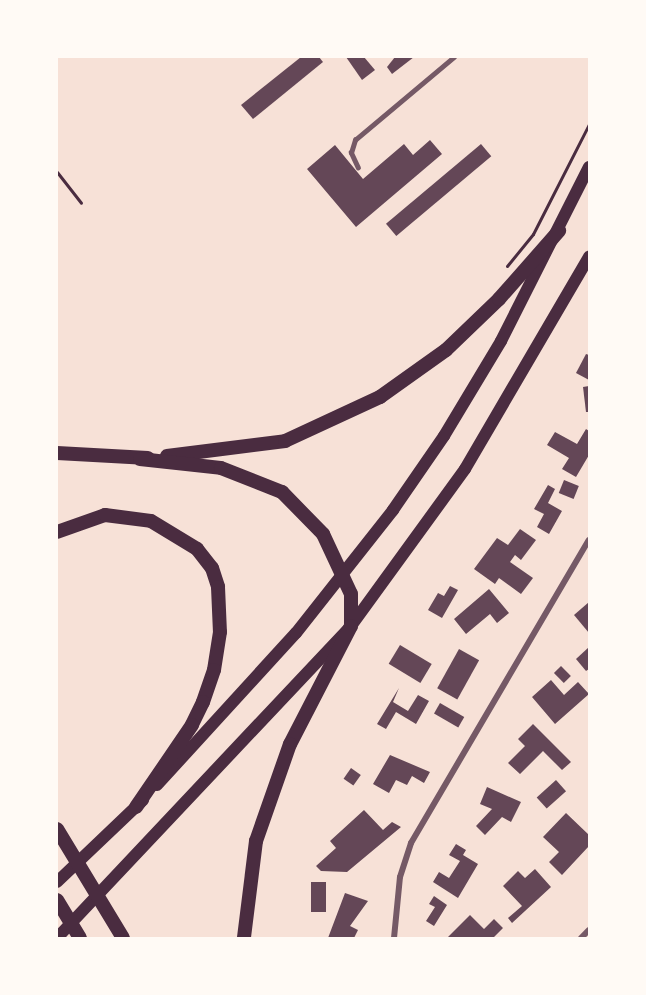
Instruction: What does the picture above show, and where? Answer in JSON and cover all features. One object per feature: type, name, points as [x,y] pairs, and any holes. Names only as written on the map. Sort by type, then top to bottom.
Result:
[{"type":"main road","points":[[57,882],[136,807],[289,641],[344,573],[444,436],[501,341],[559,231],[589,167]]},
{"type":"main road","points":[[140,459],[285,441],[380,397],[464,334],[559,231]]},
{"type":"main road","points":[[57,938],[128,867],[351,626],[465,469],[589,256]]},
{"type":"main road","points":[[57,453],[221,468],[282,492],[323,534],[344,573],[353,601],[351,626],[290,744],[270,800],[251,871],[244,938]]},
{"type":"main road","points":[[57,532],[105,515],[151,521],[197,549],[212,568],[218,587],[220,632],[214,670],[203,702],[192,726],[136,807]]},
{"type":"main road","points":[[57,829],[123,938]]},
{"type":"main road","points":[[57,900],[80,938]]},
{"type":"street","points":[[394,938],[400,877],[411,843],[589,540]]},
{"type":"street","points":[[581,938],[589,930]]},
{"type":"lane","points":[[358,168],[351,153],[355,140],[454,57]]},
{"type":"path","points":[[504,270],[532,234],[589,124]]},
{"type":"path","points":[[57,172],[81,203]]},
{"type":"building","points":[[301,57],[319,57],[323,62],[253,119],[241,105]]},
{"type":"building","points":[[346,57],[364,57],[375,70],[362,80]]},
{"type":"building","points":[[395,57],[414,57],[392,74],[387,67]]},
{"type":"building","points":[[430,140],[442,154],[356,227],[307,169],[335,145],[363,179],[404,144],[413,155]]},
{"type":"building","points":[[481,144],[491,156],[396,236],[386,224]]},
{"type":"building","points":[[586,354],[589,355],[589,380],[576,373]]},
{"type":"building","points":[[589,386],[589,412],[586,412],[583,387]]},
{"type":"building","points":[[586,429],[589,431],[589,455],[576,477],[562,469],[569,458],[547,445],[555,432],[577,444]]},
{"type":"building","points":[[564,480],[579,486],[574,499],[559,493]]},
{"type":"building","points":[[548,485],[555,489],[548,503],[562,511],[549,534],[537,527],[544,514],[534,509]]},
{"type":"building","points":[[520,529],[536,540],[521,560],[515,555],[510,562],[533,578],[521,594],[499,578],[495,584],[474,569],[497,538],[508,545]]},
{"type":"building","points":[[450,586],[458,590],[442,618],[428,610],[438,593],[444,596]]},
{"type":"building","points":[[489,589],[509,613],[497,623],[490,614],[466,634],[454,619]]},
{"type":"building","points":[[589,602],[589,633],[574,615]]},
{"type":"building","points":[[400,645],[432,664],[420,683],[389,664]]},
{"type":"building","points":[[589,647],[589,669],[586,671],[576,659]]},
{"type":"building","points":[[459,649],[479,660],[457,700],[437,688]]},
{"type":"building","points":[[561,666],[571,676],[564,683],[554,673]]},
{"type":"building","points":[[551,680],[564,695],[578,682],[589,694],[555,724],[532,697]]},
{"type":"building","points":[[399,688],[393,702],[408,711],[418,695],[429,701],[416,724],[396,712],[386,729],[377,724]]},
{"type":"building","points":[[440,703],[464,717],[458,727],[434,713]]},
{"type":"building","points":[[533,724],[571,762],[562,770],[543,751],[520,774],[508,763],[525,746],[518,739]]},
{"type":"building","points":[[390,755],[430,772],[424,783],[412,776],[407,785],[396,780],[389,793],[373,784]]},
{"type":"building","points":[[351,768],[361,775],[353,786],[344,779]]},
{"type":"building","points":[[556,780],[566,791],[547,809],[537,797]]},
{"type":"building","points":[[487,787],[521,802],[511,822],[502,817],[485,835],[476,826],[492,809],[480,804]]},
{"type":"building","points":[[364,810],[383,830],[392,822],[401,827],[347,872],[321,871],[316,866],[336,848],[330,841]]},
{"type":"building","points":[[566,813],[589,835],[589,846],[562,875],[549,862],[559,852],[543,837]]},
{"type":"building","points":[[456,844],[466,850],[463,855],[478,864],[458,898],[433,882],[439,872],[449,878],[460,861],[449,855]]},
{"type":"building","points":[[535,869],[551,887],[512,923],[508,918],[522,906],[503,886],[518,871],[525,878]]},
{"type":"building","points":[[311,882],[326,882],[326,912],[311,912]]},
{"type":"building","points":[[345,893],[368,901],[350,926],[358,930],[354,938],[328,938]]},
{"type":"building","points":[[434,896],[447,905],[434,926],[426,921],[435,907],[429,904]]},
{"type":"building","points":[[470,915],[484,929],[494,919],[503,928],[493,938],[447,938]]}]
